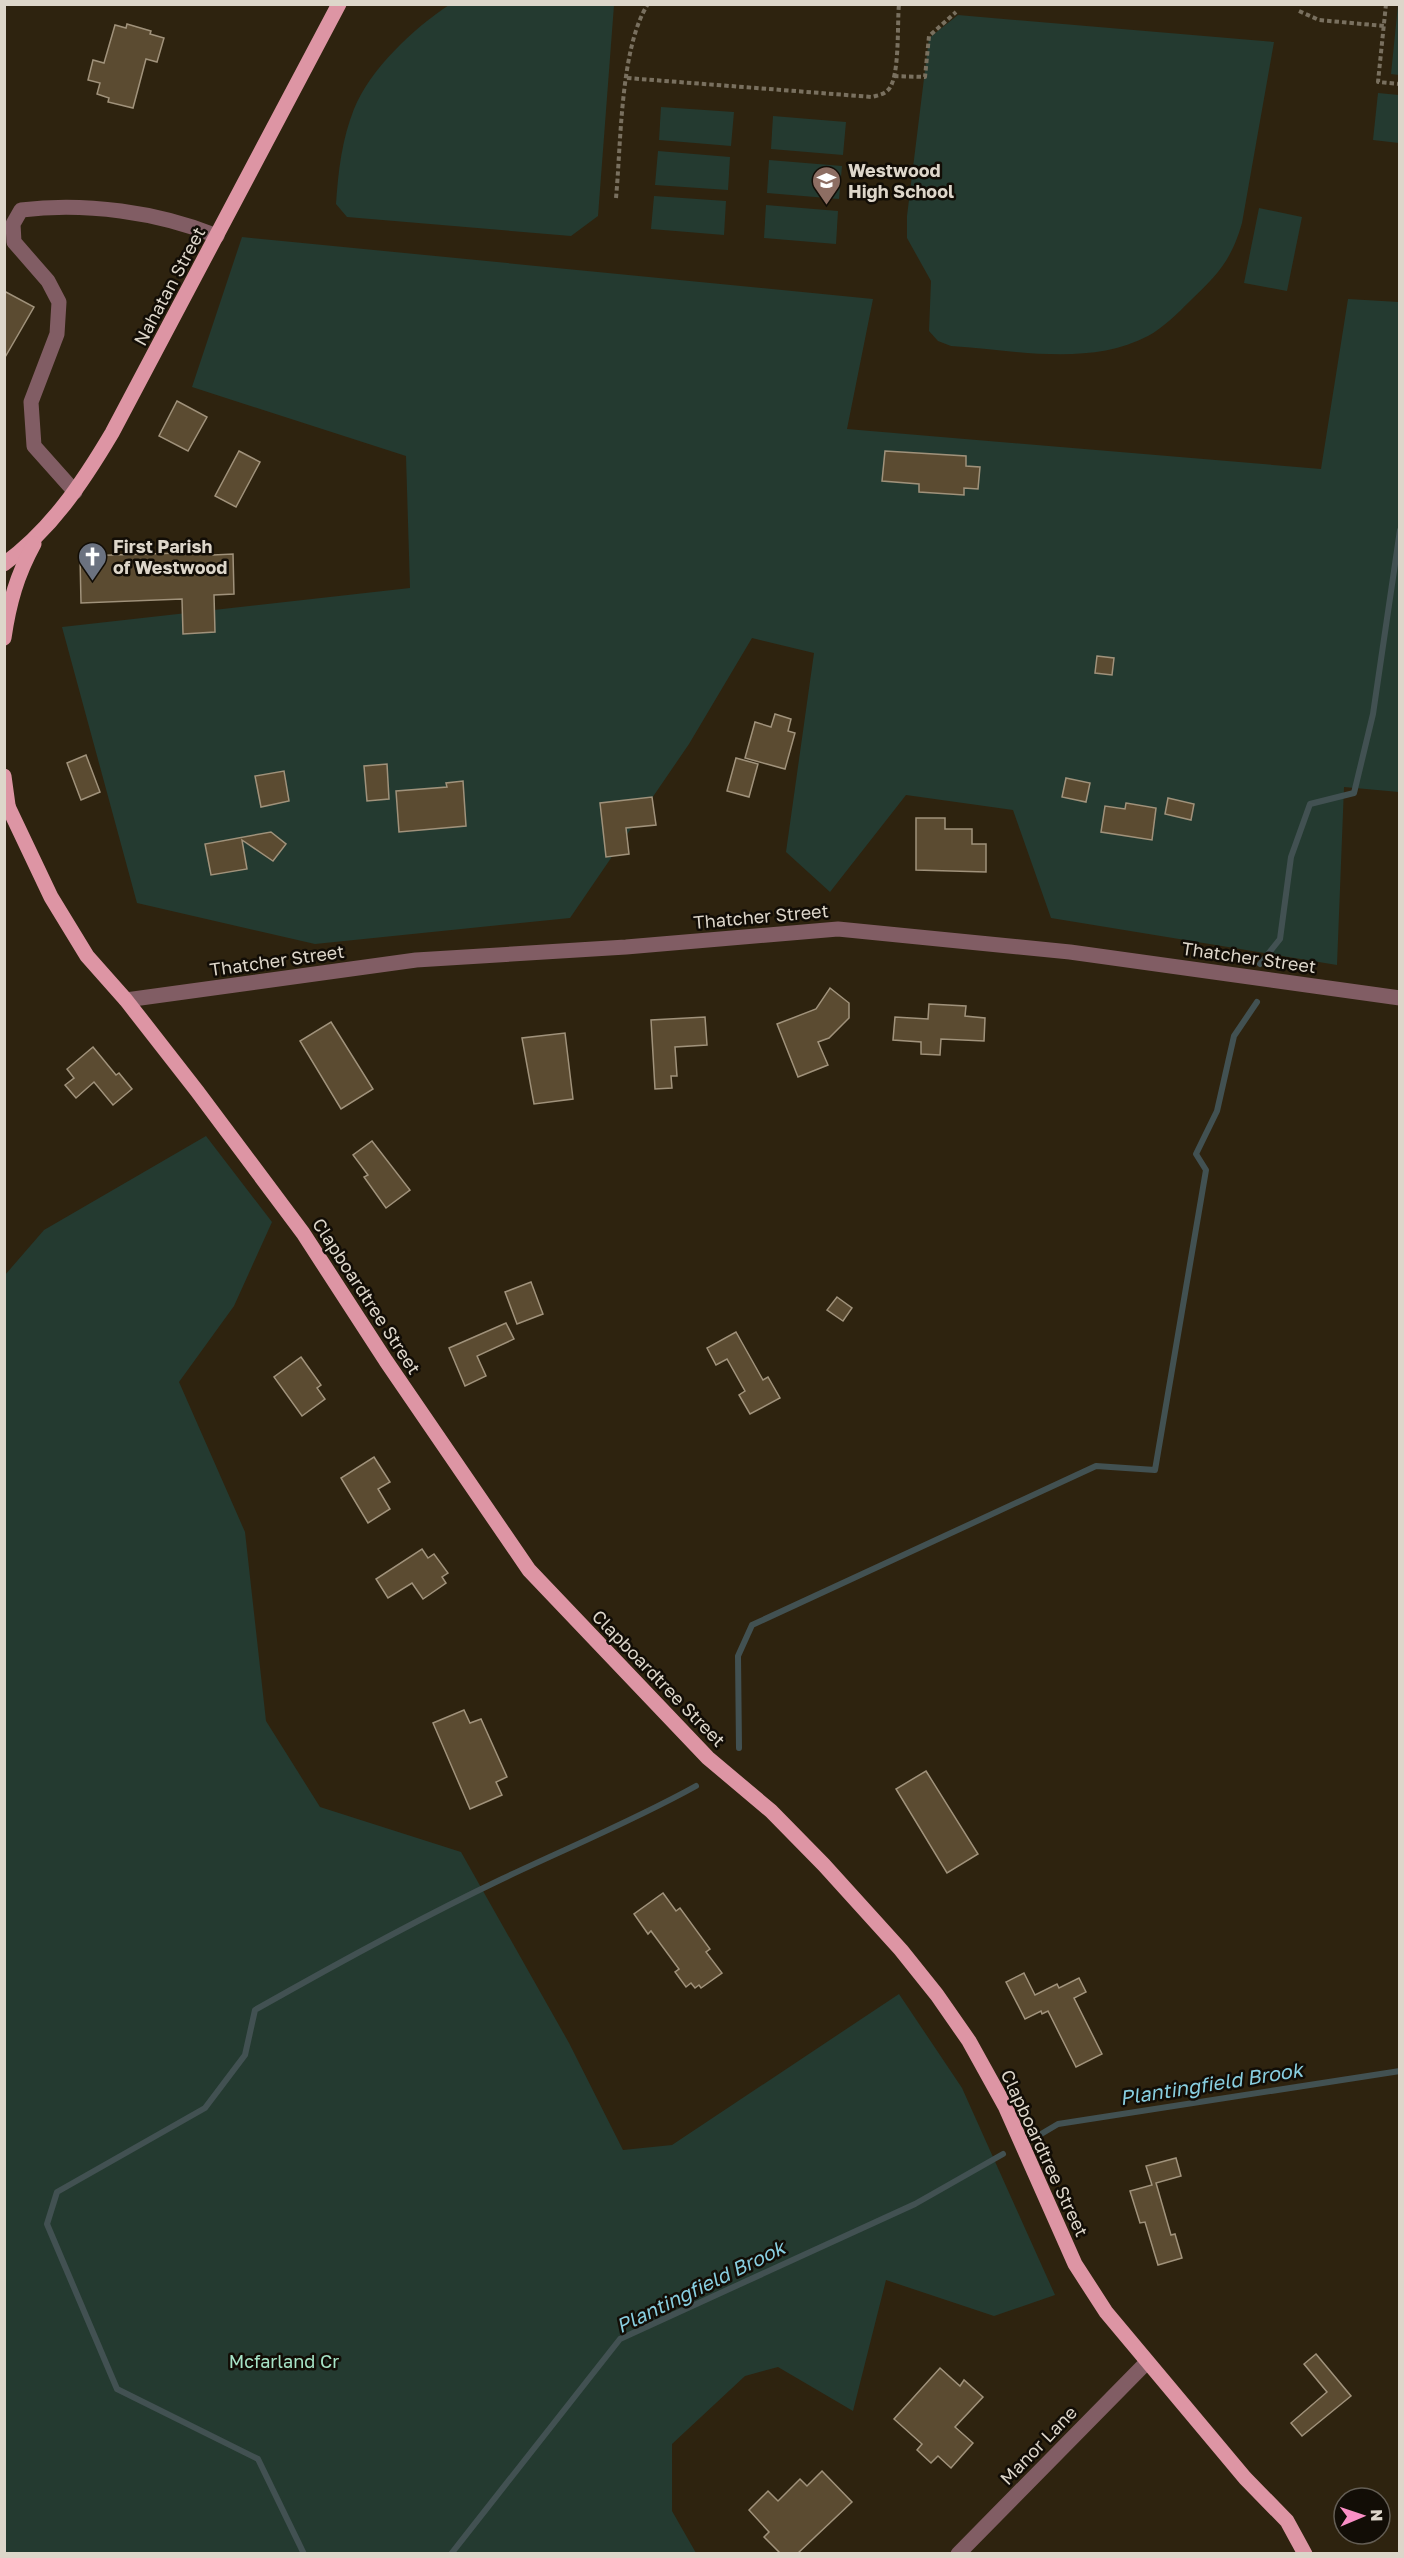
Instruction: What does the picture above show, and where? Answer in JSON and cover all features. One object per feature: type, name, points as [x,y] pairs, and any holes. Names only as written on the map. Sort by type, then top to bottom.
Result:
[{"type":"main road","name":"Nahatan Street","points":[[4,564],[42,531],[75,492],[112,433],[339,4]]},
{"type":"main road","points":[[4,638],[12,592],[21,568],[42,531]]},
{"type":"main road","name":"Clapboardtree Street","points":[[4,776],[6,802],[47,888],[87,956],[126,1000],[303,1233],[386,1361],[529,1570],[708,1758],[771,1811],[824,1865],[901,1950],[937,1995],[969,2041],[1005,2106],[1075,2264],[1106,2312],[1146,2363],[1245,2478],[1287,2522],[1305,2553]]},
{"type":"street","points":[[75,492],[34,446],[31,402],[57,334],[59,302],[48,281],[14,242],[13,224],[21,210],[50,206],[103,210],[170,220],[217,236]]},
{"type":"street","name":"Thatcher Street","points":[[126,1000],[416,960],[626,947],[838,929],[1070,952],[1400,998]]},
{"type":"street","name":"Manor Lane","points":[[958,2553],[1146,2363]]},
{"type":"path","points":[[616,198],[627,78],[636,31],[648,4]]},
{"type":"path","points":[[627,78],[872,97],[884,94],[890,88],[894,76],[898,4]]},
{"type":"path","points":[[1386,4],[1378,82],[1400,84]]},
{"type":"path","points":[[1299,11],[1320,20],[1384,26]]},
{"type":"path","points":[[894,76],[925,77],[929,36],[956,12]]},
{"type":"green space","points":[[449,5],[614,5],[598,216],[571,236],[347,217],[336,204],[344,144],[350,120],[361,94],[394,51],[422,25]]},
{"type":"green space","points":[[1398,5],[1400,5],[1399,75],[1391,74]]},
{"type":"green space","points":[[958,15],[1274,42],[1238,236],[1228,257],[1208,283],[1154,333],[1125,345],[1101,351],[1051,354],[951,346],[938,341],[929,331],[931,281],[907,238],[907,216],[929,38]]},
{"type":"green space","points":[[1378,93],[1399,95],[1399,143],[1373,140]]},
{"type":"green space","points":[[661,107],[734,112],[731,146],[659,140]]},
{"type":"green space","points":[[773,116],[846,122],[843,155],[771,149]]},
{"type":"green space","points":[[658,151],[730,157],[728,190],[655,185]]},
{"type":"green space","points":[[769,160],[842,166],[839,199],[767,193]]},
{"type":"green space","points":[[654,196],[726,201],[724,235],[651,229]]},
{"type":"green space","points":[[766,205],[838,211],[836,244],[764,238]]},
{"type":"green space","points":[[1259,208],[1302,217],[1287,291],[1244,283]]},
{"type":"green space","points":[[242,237],[873,299],[847,429],[1321,469],[1348,299],[1399,302],[1399,792],[1344,787],[1337,965],[1051,918],[1013,810],[906,795],[830,892],[786,852],[814,653],[752,638],[689,744],[570,918],[315,944],[137,903],[62,627],[410,588],[406,456],[192,387]]},
{"type":"green space","name":"Mcfarland Cr","points":[[206,1136],[272,1222],[234,1306],[179,1382],[245,1532],[266,1721],[320,1807],[461,1852],[569,2043],[623,2150],[672,2145],[899,1994],[962,2088],[1055,2295],[994,2316],[886,2280],[853,2411],[778,2367],[745,2376],[672,2444],[672,2511],[696,2553],[5,2553],[5,1275],[44,1230]]},
{"type":"building","points":[[127,24],[151,31],[150,34],[164,38],[157,62],[146,59],[133,108],[108,102],[109,98],[97,94],[100,83],[88,80],[93,60],[104,63],[115,25],[126,28]]},
{"type":"building","points":[[4,291],[34,307],[4,359]]},
{"type":"building","points":[[177,401],[207,417],[188,451],[159,436]]},
{"type":"building","points":[[239,451],[260,462],[236,507],[215,496]]},
{"type":"building","points":[[885,451],[966,456],[966,466],[980,467],[978,489],[964,488],[964,495],[919,492],[919,484],[882,481]]},
{"type":"building","points":[[213,552],[213,555],[233,554],[234,594],[214,595],[215,632],[183,634],[182,599],[81,603],[80,556]]},
{"type":"building","points":[[1097,656],[1114,658],[1112,675],[1095,673]]},
{"type":"building","points":[[775,714],[791,719],[788,731],[795,733],[785,769],[745,758],[755,722],[771,727]]},
{"type":"building","points":[[86,755],[100,792],[81,800],[67,763]]},
{"type":"building","points":[[736,758],[758,764],[749,797],[727,791]]},
{"type":"building","points":[[387,764],[389,799],[367,801],[364,766]]},
{"type":"building","points":[[284,771],[289,801],[261,807],[255,776]]},
{"type":"building","points":[[1066,778],[1090,783],[1086,802],[1062,797]]},
{"type":"building","points":[[463,781],[466,826],[399,832],[396,791],[447,787],[446,783]]},
{"type":"building","points":[[652,797],[656,825],[626,828],[629,854],[606,857],[600,803]]},
{"type":"building","points":[[1168,798],[1194,804],[1191,820],[1165,814]]},
{"type":"building","points":[[1126,803],[1156,808],[1152,840],[1101,832],[1105,806],[1125,809]]},
{"type":"building","points":[[916,818],[945,818],[945,829],[972,829],[972,844],[986,844],[986,872],[916,870]]},
{"type":"building","points":[[271,832],[286,844],[273,861],[242,840],[247,869],[211,875],[205,844]]},
{"type":"building","points":[[830,988],[849,1003],[849,1018],[829,1038],[818,1042],[828,1065],[798,1077],[777,1024],[816,1009]]},
{"type":"building","points":[[929,1004],[966,1006],[965,1016],[985,1018],[984,1041],[941,1039],[940,1055],[921,1054],[921,1042],[893,1040],[895,1017],[928,1019]]},
{"type":"building","points":[[705,1017],[707,1045],[675,1047],[677,1076],[671,1076],[672,1088],[655,1089],[651,1020]]},
{"type":"building","points":[[331,1022],[373,1089],[341,1109],[300,1041]]},
{"type":"building","points":[[565,1033],[573,1099],[534,1104],[522,1038]]},
{"type":"building","points":[[93,1047],[116,1075],[119,1073],[132,1089],[113,1105],[94,1082],[76,1098],[65,1085],[74,1078],[67,1069]]},
{"type":"building","points":[[372,1141],[410,1190],[386,1208],[364,1177],[368,1175],[353,1155]]},
{"type":"building","points":[[531,1282],[543,1314],[517,1324],[505,1292]]},
{"type":"building","points":[[837,1297],[852,1308],[843,1321],[827,1310]]},
{"type":"building","points":[[506,1323],[514,1339],[477,1356],[486,1376],[465,1386],[449,1348]]},
{"type":"building","points":[[736,1332],[763,1380],[768,1377],[780,1398],[750,1414],[739,1395],[745,1391],[727,1359],[716,1365],[707,1348]]},
{"type":"building","points":[[301,1357],[321,1385],[317,1388],[325,1399],[302,1416],[274,1377]]},
{"type":"building","points":[[374,1457],[390,1482],[378,1489],[390,1509],[368,1523],[341,1478]]},
{"type":"building","points":[[422,1549],[428,1558],[434,1554],[448,1573],[442,1577],[446,1583],[423,1599],[412,1583],[388,1598],[376,1579]]},
{"type":"building","points":[[464,1710],[470,1723],[481,1719],[507,1777],[496,1782],[502,1795],[470,1809],[433,1723]]},
{"type":"building","points":[[926,1771],[978,1854],[947,1873],[896,1789]]},
{"type":"building","points":[[663,1893],[676,1911],[680,1908],[710,1949],[706,1952],[722,1973],[701,1988],[699,1985],[695,1988],[691,1983],[686,1987],[675,1972],[679,1969],[651,1931],[648,1934],[634,1914]]},
{"type":"building","points":[[1024,1973],[1035,1995],[1057,1984],[1059,1988],[1079,1978],[1086,1992],[1074,1998],[1102,2054],[1076,2067],[1048,2011],[1042,2014],[1041,2011],[1025,2019],[1006,1982]]},
{"type":"building","points":[[1176,2158],[1181,2176],[1156,2183],[1171,2235],[1175,2234],[1182,2258],[1158,2265],[1145,2222],[1140,2223],[1130,2191],[1152,2185],[1146,2166]]},
{"type":"building","points":[[1316,2354],[1351,2396],[1302,2436],[1291,2423],[1327,2392],[1304,2364]]},
{"type":"building","points":[[940,2368],[960,2386],[964,2380],[983,2397],[955,2427],[973,2443],[951,2468],[938,2456],[931,2463],[917,2450],[922,2444],[894,2419]]},
{"type":"building","points":[[822,2471],[852,2502],[798,2553],[780,2553],[764,2537],[769,2532],[749,2510],[768,2491],[778,2501],[800,2479],[807,2486]]},
{"type":"waterway","points":[[1260,964],[1280,939],[1291,857],[1310,804],[1354,793],[1373,714],[1400,530]]},
{"type":"waterway","points":[[739,1748],[738,1656],[752,1625],[1096,1466],[1155,1470],[1206,1170],[1196,1154],[1217,1111],[1234,1036],[1257,1002]]},
{"type":"waterway","points":[[304,2554],[258,2459],[117,2389],[47,2224],[57,2192],[205,2108],[245,2055],[255,2010],[439,1910],[624,1823],[696,1786]]},
{"type":"waterway","name":"Plantingfield Brook","points":[[1031,2140],[1058,2124],[1400,2071]]},
{"type":"waterway","name":"Plantingfield Brook","points":[[451,2554],[620,2339],[915,2204],[1003,2154]]},
{"type":"place","name":"Westwood High School","points":[[827,206]]},
{"type":"place","name":"First Parish of Westwood","points":[[92,582]]}]
